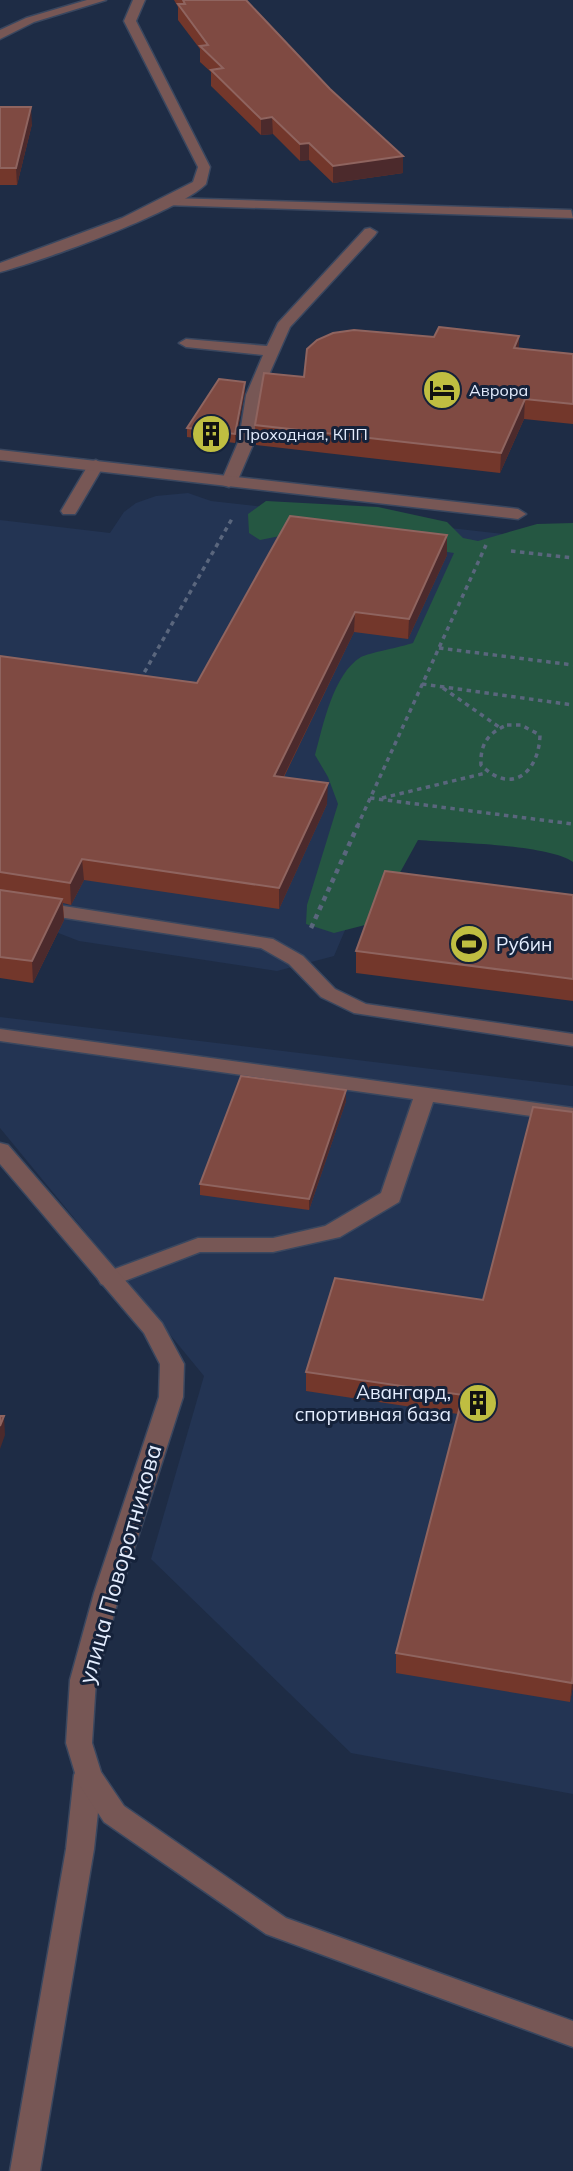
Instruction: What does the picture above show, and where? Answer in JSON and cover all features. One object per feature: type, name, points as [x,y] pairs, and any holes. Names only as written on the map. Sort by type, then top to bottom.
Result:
[{"type":"street","points":[[0,36],[30,20],[100,0]]},
{"type":"street","points":[[0,268],[131,221],[199,184],[204,167],[130,21],[139,0]]},
{"type":"street","points":[[170,202],[570,214]]},
{"type":"street","points":[[229,482],[247,440],[253,395],[284,326],[370,232]]},
{"type":"street","points":[[186,343],[272,351]]},
{"type":"street","points":[[0,455],[518,514]]},
{"type":"street","points":[[69,511],[96,465]]},
{"type":"street","points":[[0,902],[266,943],[296,960],[328,993],[361,1009],[573,1040]]},
{"type":"street","points":[[0,1035],[573,1115]]},
{"type":"street","points":[[109,1279],[198,1245],[273,1245],[332,1232],[391,1197],[425,1094]]},
{"type":"street","name":"улица Поворотникова","points":[[0,1150],[154,1329],[172,1364],[171,1397],[107,1593],[83,1680],[79,1743],[88,1775],[114,1814],[276,1926],[573,2034]]},
{"type":"street","points":[[25,2171],[80,1849],[88,1775]]},
{"type":"path","points":[[136,687],[252,484]]},
{"type":"path","points":[[296,960],[501,512]]},
{"type":"path","points":[[485,548],[497,549]]},
{"type":"path","points":[[510,551],[573,558]]},
{"type":"path","points":[[439,648],[573,665]]},
{"type":"path","points":[[422,684],[573,705]]},
{"type":"path","points":[[442,687],[500,727]]},
{"type":"path","points":[[521,725],[540,735],[539,757],[525,774],[514,779],[497,778],[486,773],[481,765],[482,745],[495,729],[521,725]]},
{"type":"path","points":[[377,799],[486,773]]},
{"type":"path","points":[[370,798],[573,824]]},
{"type":"shaded area","points":[[188,493],[211,501],[573,542],[392,820],[334,956],[277,971],[79,941],[48,929],[0,924],[0,520],[110,533],[124,512],[136,503],[156,496]]},
{"type":"shaded area","points":[[0,1017],[573,1086],[573,1794],[351,1753],[151,1559],[204,1376],[0,1128]]},
{"type":"green space","points":[[266,501],[378,507],[447,522],[463,538],[478,541],[537,524],[573,523],[573,862],[543,851],[522,848],[418,840],[397,878],[365,925],[334,933],[306,924],[307,905],[338,804],[328,777],[315,755],[330,702],[343,675],[361,657],[413,643],[454,553],[348,537],[295,533],[260,540],[249,533],[248,514]]},
{"type":"building","points":[[183,0],[246,0],[330,89],[403,156],[333,166],[309,143],[300,144],[272,117],[261,119],[211,70],[223,68],[200,46],[208,45],[178,4],[185,4]]},
{"type":"building","points":[[0,107],[31,107],[16,168],[0,168]]},
{"type":"building","points":[[439,327],[519,336],[514,348],[573,354],[573,404],[525,399],[501,453],[255,425],[264,373],[304,377],[307,349],[317,340],[333,333],[354,330],[434,337]]},
{"type":"building","points":[[219,379],[245,382],[235,434],[187,428]]},
{"type":"building","points":[[290,516],[447,535],[409,619],[355,612],[274,776],[328,783],[279,888],[82,859],[70,883],[0,872],[0,656],[197,683]]},
{"type":"building","name":"Рубин","points":[[385,871],[573,895],[573,979],[356,951]]},
{"type":"building","points":[[0,890],[62,899],[32,961],[0,957]]},
{"type":"building","points":[[241,1076],[346,1090],[309,1199],[200,1184]]},
{"type":"building","name":"Авангард, спортивная база","points":[[533,1107],[573,1112],[572,1683],[396,1653],[463,1395],[306,1372],[335,1278],[483,1300]]},
{"type":"place","name":"Аврора","points":[[442,390]]},
{"type":"place","name":"Проходная, КПП","points":[[211,434]]},
{"type":"place","name":"Рубин","points":[[469,944]]},
{"type":"place","name":"Авангард, спортивная база","points":[[478,1403]]}]
